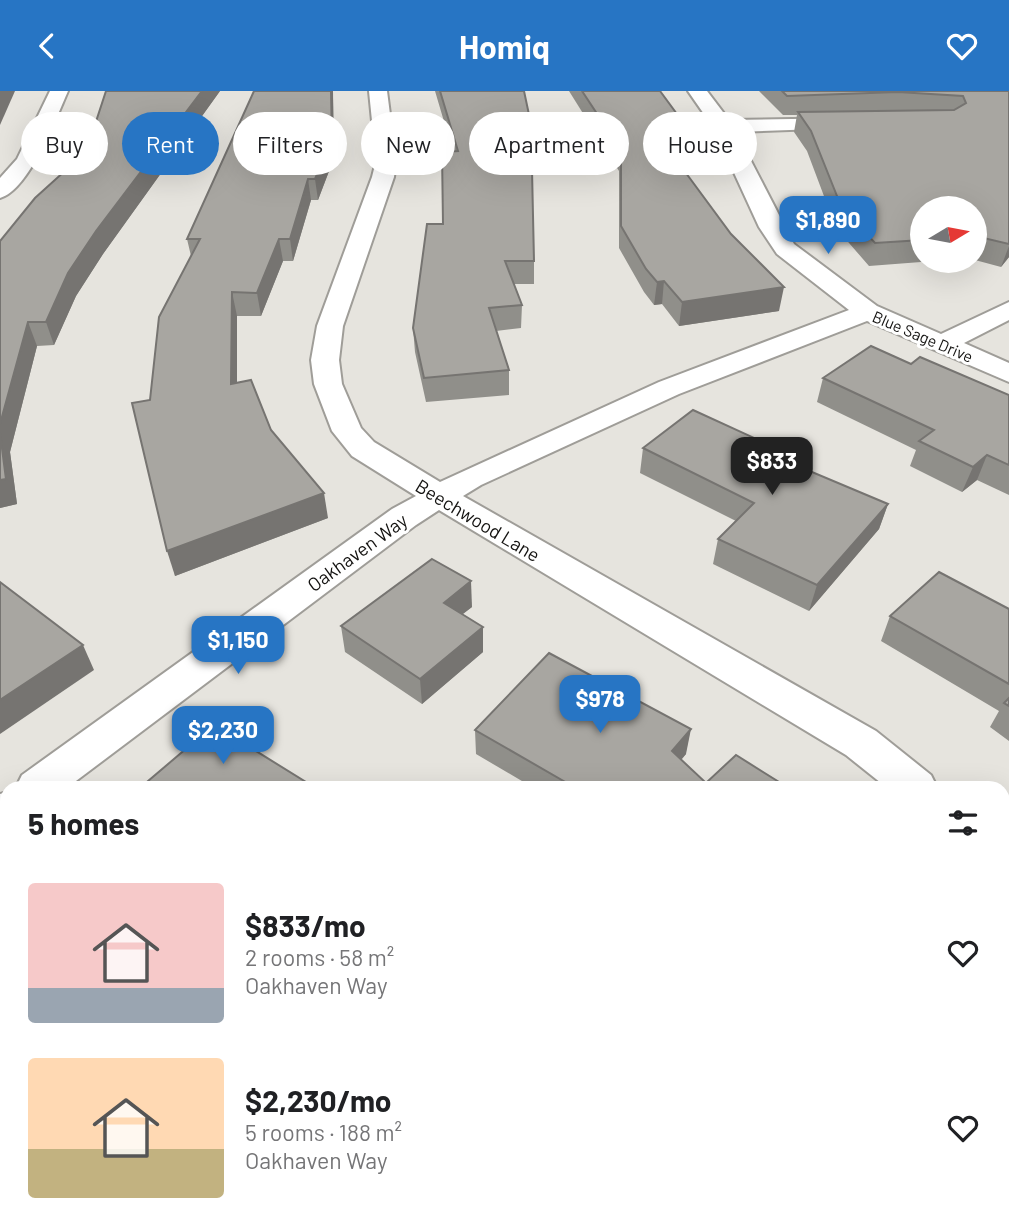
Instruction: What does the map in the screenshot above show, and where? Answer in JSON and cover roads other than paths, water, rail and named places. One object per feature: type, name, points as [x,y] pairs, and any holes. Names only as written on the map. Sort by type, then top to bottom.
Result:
[{"type":"street","points":[[0,191],[26,161],[59,91]]},
{"type":"street","name":"Beechwood Lane","points":[[378,91],[386,161],[383,177],[330,326],[325,360],[328,384],[347,431],[363,449],[439,496],[860,743],[908,781]]},
{"type":"street","name":"Blue Sage Drive","points":[[697,91],[713,112]]},
{"type":"street","points":[[757,125],[867,121]]},
{"type":"street","name":"Blue Sage Drive","points":[[746,175],[771,227],[785,249],[811,271],[868,312],[1009,373]]},
{"type":"street","points":[[942,344],[1009,310]]},
{"type":"street","name":"Oakhaven Way","points":[[45,781],[404,517],[470,478],[669,388],[868,312]]}]
